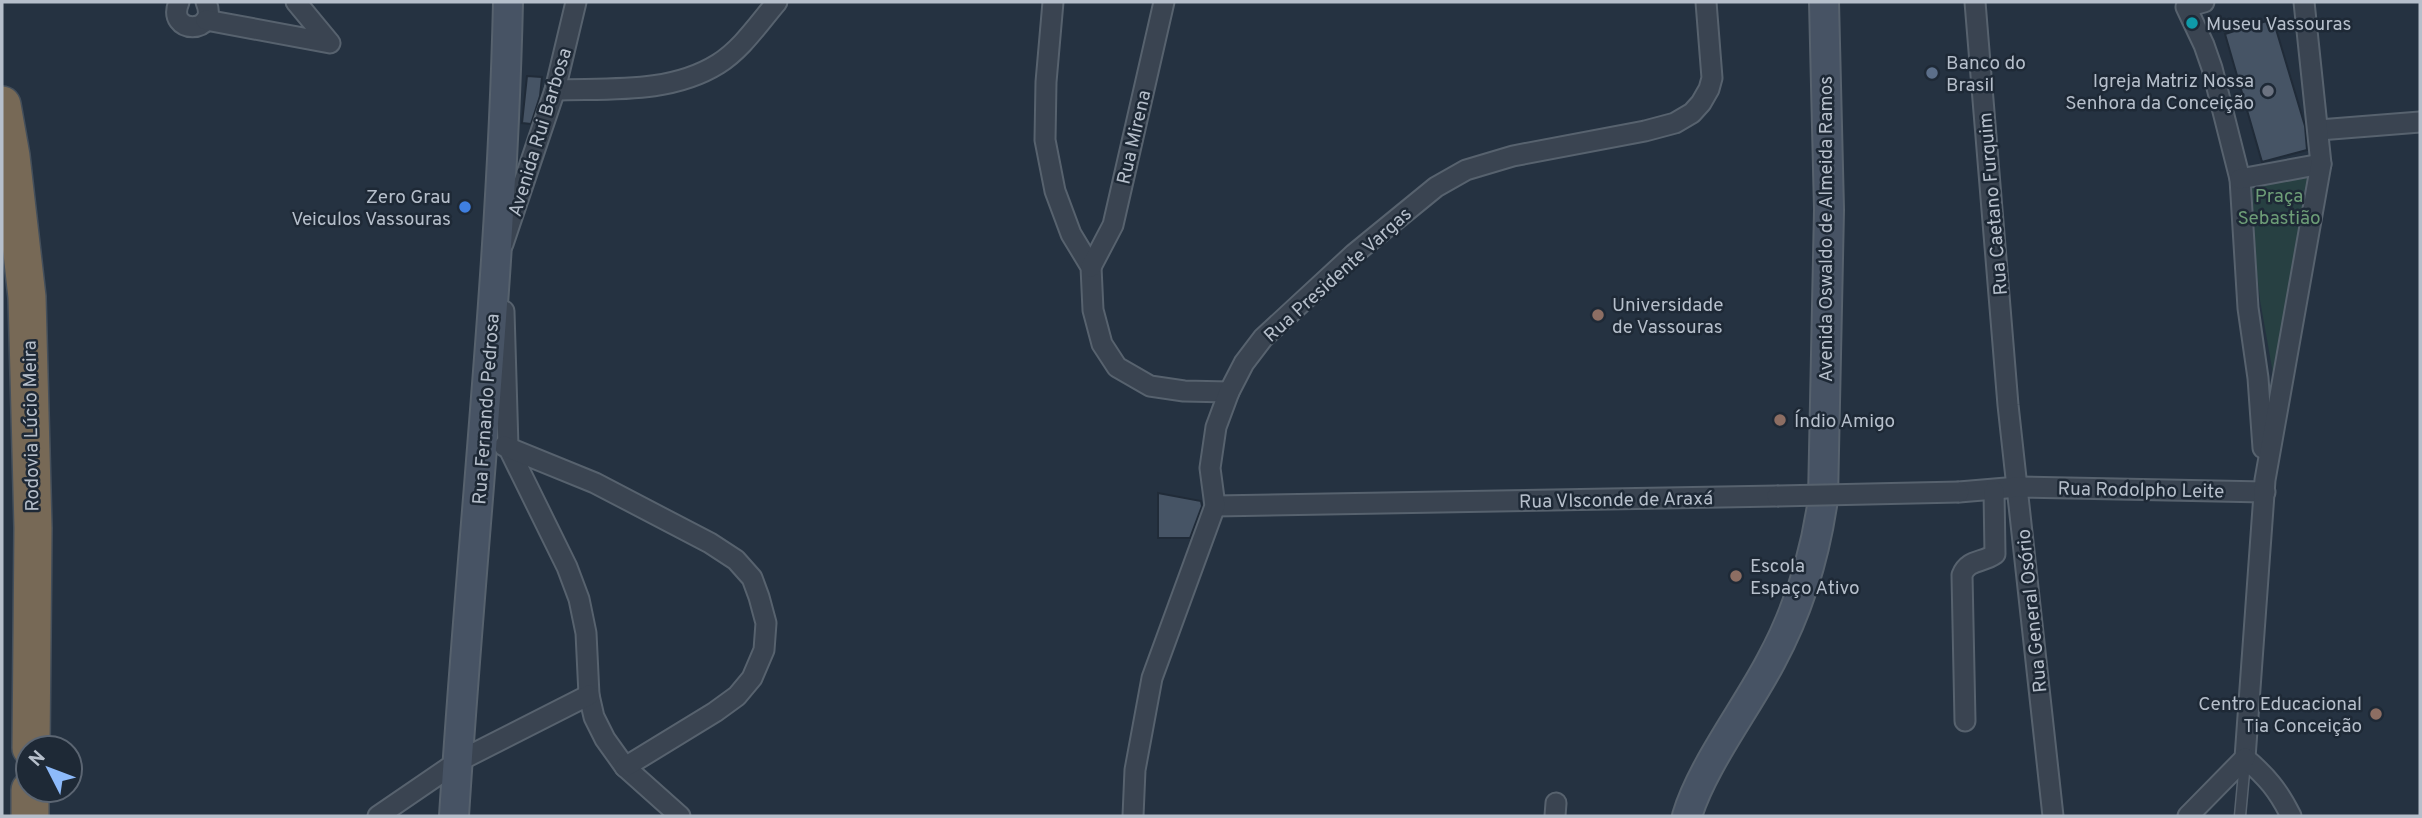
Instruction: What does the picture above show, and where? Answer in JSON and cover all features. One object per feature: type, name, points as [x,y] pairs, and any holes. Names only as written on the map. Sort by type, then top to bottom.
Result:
[{"type":"highway","name":"Rodovia Lúcio Meira","points":[[2,105],[11,156],[27,297],[33,528],[31,734]]},
{"type":"street","points":[[179,2],[177,14],[187,26],[198,26],[206,11],[330,43],[296,2]]},
{"type":"street","name":"Rua Fernando Pedrosa","points":[[454,816],[457,762],[495,444],[496,266],[506,109],[508,2]]},
{"type":"street","name":"Avenida Rui Barbosa","points":[[496,266],[555,90],[576,2]]},
{"type":"street","points":[[555,90],[671,84],[694,76],[720,63],[745,41],[777,2]]},
{"type":"street","points":[[1053,2],[1046,82],[1045,140],[1055,191],[1071,234],[1091,267],[1093,310],[1102,344],[1117,366],[1138,381],[1163,390],[1229,392]]},
{"type":"street","name":"Rua Mirena","points":[[1091,267],[1112,225],[1164,2]]},
{"type":"street","name":"Rua Presidente Vargas","points":[[1133,816],[1135,771],[1152,678],[1214,506],[1210,468],[1216,427],[1229,392],[1244,363],[1263,338],[1354,254],[1436,187],[1466,170],[1513,156],[1645,131],[1675,123],[1692,113],[1709,89],[1712,78],[1706,2]]},
{"type":"street","name":"Avenida Oswaldo de Almeida Ramos","points":[[1687,816],[1706,775],[1772,661],[1804,586],[1819,526],[1822,499],[1829,210],[1824,2]]},
{"type":"street","name":"Rua Caetano Furquim","points":[[1975,2],[2008,405]]},
{"type":"street","points":[[2188,816],[2245,758],[2265,486],[2321,164],[2304,2]]},
{"type":"street","points":[[2191,4],[2212,68],[2240,178],[2265,486]]},
{"type":"street","points":[[2319,130],[2420,122]]},
{"type":"street","points":[[2240,178],[2321,164]]},
{"type":"street","name":"Rua General Osório","points":[[2008,405],[2053,816]]},
{"type":"street","points":[[495,444],[567,566],[579,599],[586,633],[589,695],[594,717],[605,739],[625,767],[680,816]]},
{"type":"street","points":[[495,444],[595,483],[710,543],[736,560],[751,578],[759,597],[766,623],[764,650],[752,678],[737,696],[715,712],[625,767]]},
{"type":"street","name":"Rua Rodolpho Leite","points":[[2018,487],[2265,486]]},
{"type":"street","name":"Rua VIsconde de Araxá","points":[[1214,506],[1959,492],[2018,487]]},
{"type":"street","points":[[1965,721],[1962,575],[1966,566],[1995,554],[1994,491]]},
{"type":"street","points":[[378,816],[457,762],[589,695]]},
{"type":"street","points":[[2245,758],[2266,776],[2278,791],[2291,816]]},
{"type":"lane","points":[[2240,816],[2245,758]]},
{"type":"green space","name":"Praça Sebastião","points":[[2313,172],[2274,379],[2260,300],[2247,183]]},
{"type":"building","name":"Igreja Matriz Nossa Senhora da Conceição","points":[[2273,19],[2305,126],[2307,150],[2262,162],[2225,34]]},
{"type":"building","points":[[527,76],[542,77],[540,96],[531,124],[522,123]]},
{"type":"building","points":[[1158,493],[1201,501],[1202,506],[1190,538],[1158,538]]},
{"type":"place","name":"Museu Vassouras","points":[[2192,23]]},
{"type":"place","name":"Banco do Brasil","points":[[1932,73]]},
{"type":"place","name":"Igreja Matriz Nossa Senhora da Conceição","points":[[2268,91]]},
{"type":"place","name":"Zero Grau Veiculos Vassouras","points":[[465,207]]},
{"type":"place","name":"Universidade de Vassouras","points":[[1598,315]]},
{"type":"place","name":"Índio Amigo","points":[[1780,420]]},
{"type":"place","name":"Escola Espaço Ativo","points":[[1736,576]]},
{"type":"place","name":"Centro Educacional Tia Conceição","points":[[2376,714]]}]
